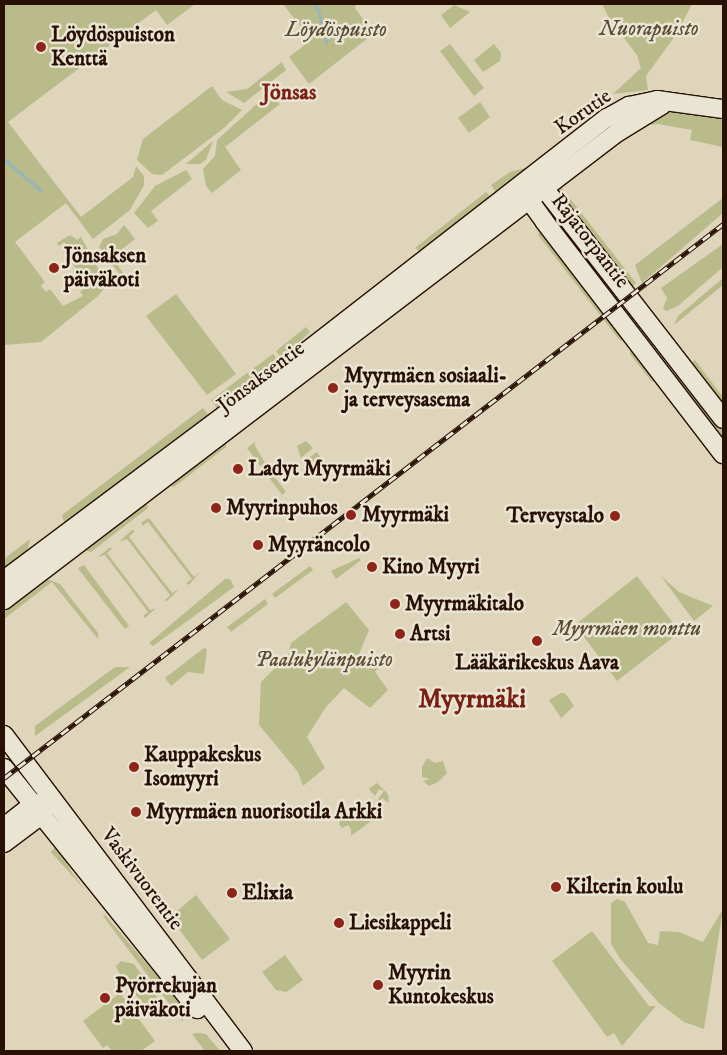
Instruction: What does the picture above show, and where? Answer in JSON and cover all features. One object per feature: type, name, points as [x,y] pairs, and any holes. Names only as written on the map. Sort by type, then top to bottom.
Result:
[{"type":"main road","name":"Korutie","points":[[526,181],[620,110],[644,102],[673,102],[723,108]]},
{"type":"main road","name":"Korutie","points":[[544,188],[634,120],[652,109],[673,102]]},
{"type":"main road","name":"Rajatorpantie","points":[[526,181],[544,188],[723,419]]},
{"type":"main road","name":"Rajatorpantie","points":[[526,181],[529,200],[723,454]]},
{"type":"main road","name":"Jönsaksentie","points":[[4,580],[239,404],[526,181]]},
{"type":"main road","name":"Jönsaksentie","points":[[4,600],[544,188]]},
{"type":"main road","name":"Vaskivuorentie","points":[[4,735],[243,1051]]},
{"type":"main road","name":"Vaskivuorentie","points":[[4,768],[229,1051]]},
{"type":"main road","points":[[4,827],[36,810],[53,798]]},
{"type":"main road","points":[[4,843],[36,810]]},
{"type":"green space","points":[[4,4],[195,4],[167,25],[156,10],[8,122],[81,217],[133,177],[136,166],[144,176],[144,185],[130,210],[93,239],[66,203],[15,242],[45,282],[41,286],[46,292],[50,289],[63,306],[83,296],[80,292],[89,285],[63,252],[68,248],[64,242],[59,246],[57,243],[70,235],[77,240],[81,237],[107,285],[98,296],[41,342],[5,345]]},
{"type":"green space","name":"Löydöspuisto","points":[[283,4],[356,4],[355,8],[373,34],[309,84],[289,57],[311,40]]},
{"type":"green space","name":"Nuorapuisto","points":[[602,4],[692,4],[677,33],[646,76],[648,90],[613,94],[641,68],[637,55],[610,20]]},
{"type":"green space","points":[[454,5],[470,12],[450,28],[441,15]]},
{"type":"green space","points":[[450,44],[484,88],[474,96],[440,51]]},
{"type":"green space","points":[[494,44],[501,53],[500,61],[483,72],[474,60]]},
{"type":"green space","points":[[282,62],[286,70],[244,103],[226,92],[247,89]]},
{"type":"green space","points":[[212,86],[222,100],[242,110],[224,128],[162,175],[152,174],[137,160],[143,139]]},
{"type":"green space","points":[[268,94],[280,104],[225,147],[241,170],[212,193],[206,186],[203,169],[215,156],[217,140]]},
{"type":"green space","points":[[480,102],[490,117],[469,133],[458,118]]},
{"type":"green space","points":[[667,108],[723,114],[723,147],[690,140],[692,130],[658,124],[641,126]]},
{"type":"green space","points":[[213,141],[206,160],[200,164],[186,164]]},
{"type":"green space","points":[[532,166],[497,194],[491,185],[510,172]]},
{"type":"green space","points":[[186,170],[192,179],[151,211],[158,221],[148,228],[134,213],[155,186]]},
{"type":"green space","points":[[561,187],[636,283],[630,288],[558,192]]},
{"type":"green space","points":[[486,192],[493,199],[421,252],[415,248]]},
{"type":"green space","points":[[723,198],[723,213],[642,283],[635,265]]},
{"type":"green space","points":[[556,217],[642,327],[598,279],[551,221]]},
{"type":"green space","points":[[124,225],[135,239],[112,257],[124,274],[121,276],[99,247],[103,239],[117,234]]},
{"type":"green space","points":[[541,229],[627,339],[621,341],[617,337],[538,235]]},
{"type":"green space","points":[[723,244],[723,267],[678,306],[666,311],[663,308],[667,298],[661,288]]},
{"type":"green space","points":[[723,278],[723,285],[674,325],[678,316]]},
{"type":"green space","points":[[176,294],[236,374],[207,395],[146,316]]},
{"type":"green space","points":[[306,327],[310,332],[281,358],[276,351]]},
{"type":"green space","points":[[631,346],[658,379],[652,382],[630,354]]},
{"type":"green space","points":[[273,354],[281,364],[219,411],[211,400]]},
{"type":"green space","points":[[695,360],[723,397],[723,411],[690,364]]},
{"type":"green space","points":[[680,372],[723,428],[723,445],[672,378]]},
{"type":"green space","points":[[203,408],[210,417],[183,433],[65,525],[62,515]]},
{"type":"green space","points":[[226,439],[226,447],[174,487],[171,486],[168,482]]},
{"type":"green space","points":[[306,441],[313,448],[301,458],[297,446]]},
{"type":"green space","points":[[255,442],[255,446],[270,471],[286,492],[282,495],[247,448]]},
{"type":"green space","points":[[317,452],[327,468],[327,478],[322,481],[304,461]]},
{"type":"green space","points":[[146,501],[148,508],[91,552],[83,550]]},
{"type":"green space","points":[[149,518],[194,577],[200,572],[189,585],[186,583],[192,579],[148,522],[142,526],[142,522]]},
{"type":"green space","points":[[132,530],[135,531],[129,537],[172,593],[179,589],[167,601],[165,600],[170,595],[127,539],[119,542]]},
{"type":"green space","points":[[30,539],[27,554],[4,571],[4,559]]},
{"type":"green space","points":[[109,548],[113,548],[107,553],[150,610],[156,608],[145,618],[143,616],[148,612],[105,555],[98,557]]},
{"type":"green space","points":[[359,558],[361,560],[336,579],[331,571]]},
{"type":"green space","points":[[84,565],[129,626],[125,629],[78,568]]},
{"type":"green space","points":[[310,566],[313,570],[275,598],[272,594]]},
{"type":"green space","name":"Myyrmäen monttu","points":[[637,576],[680,632],[617,681],[575,625]]},
{"type":"green space","points":[[661,576],[679,592],[713,606],[694,621]]},
{"type":"green space","points":[[225,579],[230,579],[234,587],[153,646],[149,643]]},
{"type":"green space","points":[[50,580],[60,584],[98,633],[98,639],[52,582],[4,619],[4,609],[40,581]]},
{"type":"green space","points":[[265,599],[268,604],[231,632],[227,627]]},
{"type":"green space","name":"Paalukylänpuisto","points":[[346,602],[369,630],[359,654],[381,664],[375,672],[388,690],[370,708],[344,688],[326,707],[307,737],[325,768],[303,786],[298,772],[259,725],[261,682],[288,655],[291,643]]},
{"type":"green space","points":[[204,648],[207,649],[204,674],[188,672],[171,686],[165,678]]},
{"type":"green space","points":[[115,667],[130,667],[35,736],[35,726]]},
{"type":"green space","points":[[561,693],[565,693],[574,706],[561,718],[549,700]]},
{"type":"green space","points":[[427,758],[435,763],[443,761],[447,773],[438,782],[429,786],[423,781],[430,779],[422,777],[422,767]]},
{"type":"green space","points":[[377,783],[388,794],[389,803],[382,798],[378,804],[376,802],[384,791],[379,789],[375,796],[369,789]]},
{"type":"green space","points":[[352,808],[376,816],[383,812],[351,836],[351,829],[348,825],[342,828],[339,824],[343,812]]},
{"type":"green space","points":[[56,845],[73,874],[86,891],[51,852]]},
{"type":"green space","points":[[196,895],[230,939],[202,960],[170,917]]},
{"type":"green space","points":[[617,899],[625,902],[648,943],[658,945],[660,931],[679,932],[703,942],[723,909],[704,1029],[684,1022],[659,1003],[621,960],[611,944],[611,903]]},
{"type":"green space","points":[[105,915],[183,1006],[183,1022],[103,916]]},
{"type":"green space","points":[[592,931],[649,1006],[656,1006],[622,1046],[614,1033],[607,1037],[552,961]]},
{"type":"green space","points":[[285,955],[303,980],[286,992],[276,990],[262,972]]},
{"type":"green space","points":[[121,961],[134,964],[159,1000],[151,1006],[142,1003],[118,971],[116,966]]},
{"type":"green space","points":[[120,993],[155,1041],[141,1051],[112,1051],[107,1045],[103,1048],[83,1021]]},
{"type":"green space","points":[[192,1034],[206,1034],[220,1051],[205,1051]]},
{"type":"waterway","points":[[313,4],[318,10],[326,43]]},
{"type":"waterway","points":[[4,159],[40,190]]},
{"type":"railway","points":[[4,778],[723,224]]},
{"type":"place","name":"Löydöspuiston Kenttä","points":[[41,47]]},
{"type":"place","name":"Jönsaksen päiväkoti","points":[[54,268]]},
{"type":"place","name":"Myyrmäen sosiaali- ja terveysasema","points":[[333,388]]},
{"type":"place","name":"Ladyt Myyrmäki","points":[[238,469]]},
{"type":"place","name":"Myyrinpuhos","points":[[216,508]]},
{"type":"place","name":"Myyrmäki","points":[[351,515]]},
{"type":"place","name":"Terveystalo","points":[[615,516]]},
{"type":"place","name":"Myyräncolo","points":[[258,545]]},
{"type":"place","name":"Kino Myyri","points":[[372,567]]},
{"type":"place","name":"Myyrmäkitalo","points":[[395,604]]},
{"type":"place","name":"Artsi","points":[[400,634]]},
{"type":"place","name":"Lääkärikeskus Aava","points":[[537,641]]},
{"type":"place","name":"Kauppakeskus Isomyyri","points":[[134,767]]},
{"type":"place","name":"Myyrmäen nuorisotila Arkki","points":[[136,812]]},
{"type":"place","name":"Kilterin koulu","points":[[556,887]]},
{"type":"place","name":"Elixia","points":[[232,893]]},
{"type":"place","name":"Liesikappeli","points":[[339,923]]},
{"type":"place","name":"Myyrin Kuntokeskus","points":[[378,985]]},
{"type":"place","name":"Pyörrekujan päiväkoti","points":[[105,998]]},
{"type":"district","name":"Jönsas","points":[[289,93]]},
{"type":"district","name":"Myyrmäki","points":[[472,700]]}]
